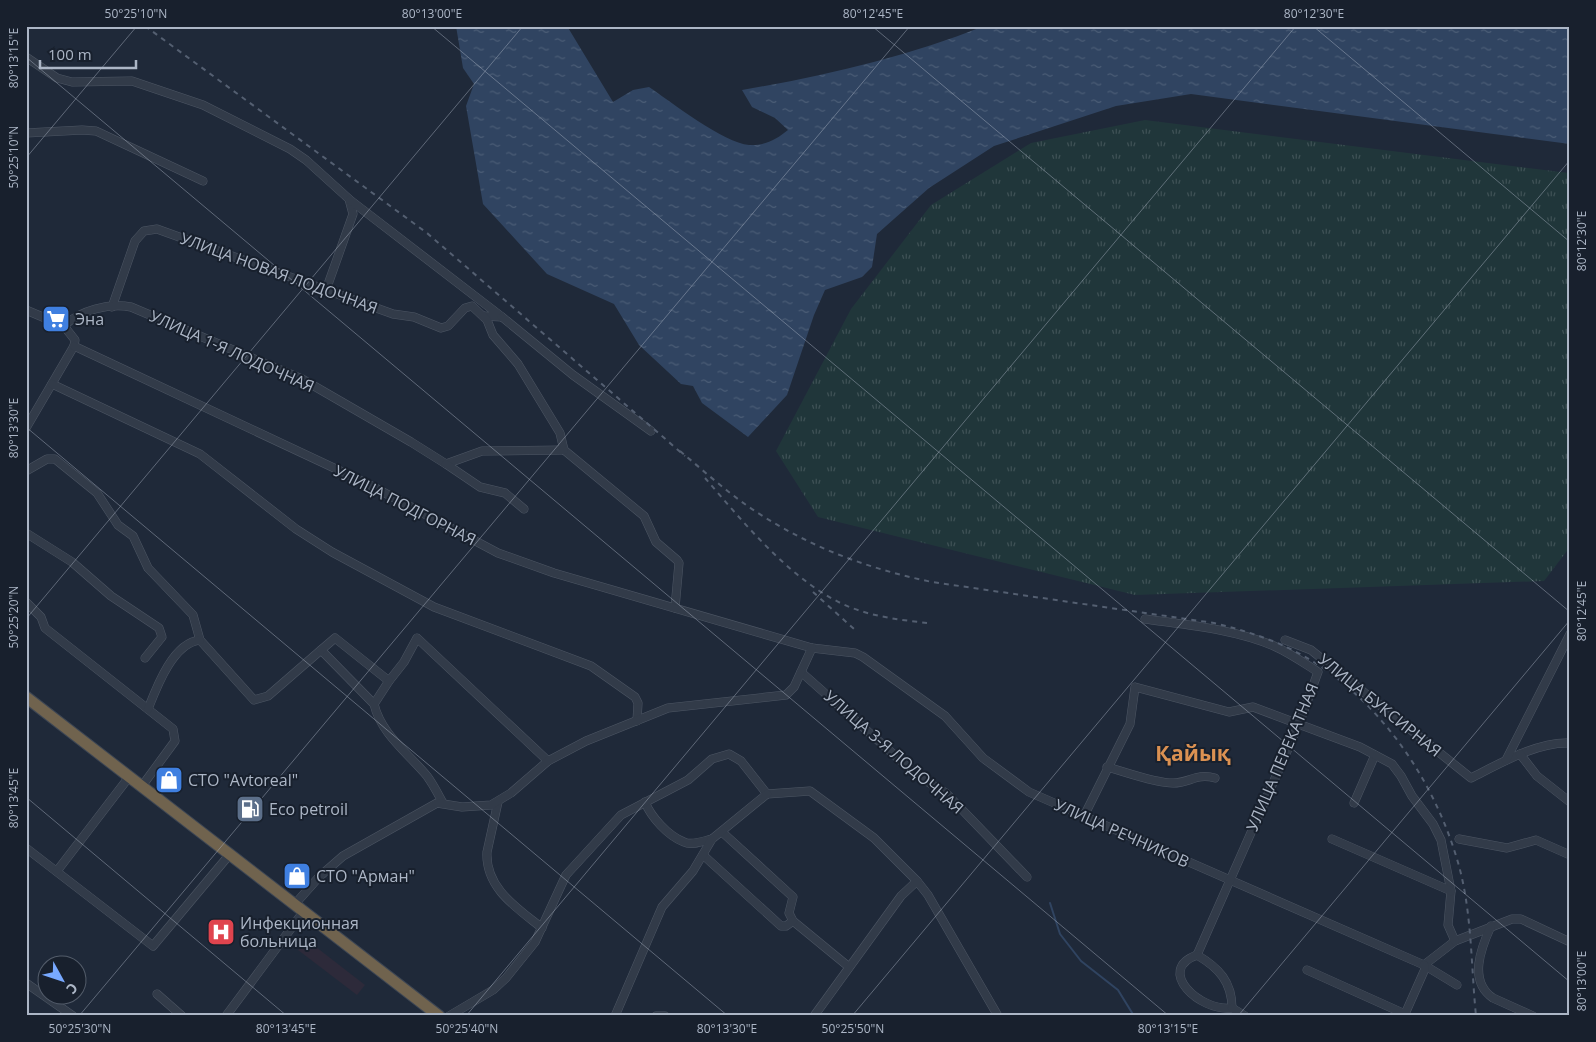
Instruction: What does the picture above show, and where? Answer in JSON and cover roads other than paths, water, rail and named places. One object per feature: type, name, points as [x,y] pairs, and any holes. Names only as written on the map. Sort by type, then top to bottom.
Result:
[{"type":"highway","points":[[26,697],[439,1016]]},
{"type":"street","points":[[26,56],[57,78],[82,83],[132,81],[203,105],[290,149],[349,199],[502,317],[573,375],[651,431]]},
{"type":"street","points":[[26,133],[96,131],[203,181]]},
{"type":"street","points":[[326,290],[352,220],[353,214],[349,199]]},
{"type":"street","name":"УЛИЦА НОВАЯ ЛОДОЧНАЯ","points":[[112,306],[135,241],[139,235],[150,229],[157,229],[393,314],[420,319],[442,328],[454,322],[469,306],[483,316]]},
{"type":"street","name":"УЛИЦА 1-Я ЛОДОЧНАЯ","points":[[64,326],[76,315],[112,306],[131,307],[302,379],[411,442],[480,486],[505,493],[524,509]]},
{"type":"street","points":[[26,310],[64,326],[73,335],[74,346],[26,428]]},
{"type":"street","points":[[483,316],[502,317]]},
{"type":"street","points":[[483,316],[493,335],[518,364],[537,394],[560,433],[564,450],[644,516],[656,542],[678,560],[675,608]]},
{"type":"street","name":"УЛИЦА ПОДГОРНАЯ","points":[[74,346],[366,483],[498,553],[554,574],[812,648]]},
{"type":"street","points":[[52,384],[200,454],[296,529],[332,552],[434,607],[591,666],[635,697],[638,703],[637,721]]},
{"type":"street","points":[[446,464],[482,451],[564,450]]},
{"type":"street","points":[[26,471],[47,459],[55,459],[97,493],[118,526],[133,536],[148,568],[193,615],[200,640],[254,700],[268,696],[335,638],[389,681]]},
{"type":"street","points":[[26,533],[72,562],[110,596],[159,628],[162,637],[145,658]]},
{"type":"street","points":[[26,602],[42,617],[45,628],[173,729],[176,737],[142,786]]},
{"type":"street","name":"УЛИЦА ПЕРЕКАТНАЯ","points":[[1145,619],[1209,629],[1263,642],[1296,658],[1318,672],[1299,724],[1197,955]]},
{"type":"street","points":[[1506,760],[1570,634]]},
{"type":"street","points":[[374,704],[404,662],[417,638],[548,761]]},
{"type":"street","points":[[148,709],[164,672],[186,644],[200,640]]},
{"type":"street","name":"УЛИЦА БУКСИРНАЯ","points":[[1285,640],[1311,650],[1471,778],[1506,760]]},
{"type":"street","points":[[226,1016],[319,877],[343,856],[437,803],[462,807],[482,807],[498,802],[548,761],[586,741],[668,708],[780,697],[790,692],[812,648]]},
{"type":"street","name":"УЛИЦА РЕЧНИКОВ","points":[[812,648],[855,653],[863,657],[945,716],[984,758],[1012,782],[1029,792],[1229,881],[1424,964],[1457,985]]},
{"type":"street","points":[[321,650],[374,704],[383,728],[428,777],[443,803]]},
{"type":"street","name":"УЛИЦА 3-Я ЛОДОЧНАЯ","points":[[801,672],[926,783],[946,793],[1027,877]]},
{"type":"street","points":[[1084,816],[1130,724],[1136,687],[1229,712],[1253,707],[1375,755],[1398,770],[1412,796],[1433,824],[1447,861],[1451,891],[1448,925],[1455,941]]},
{"type":"street","points":[[1506,760],[1520,754],[1560,743],[1570,743]]},
{"type":"street","points":[[456,1015],[493,990],[506,978],[534,942],[566,875],[621,815],[688,780],[712,759],[729,754],[742,761],[767,794]]},
{"type":"street","points":[[1520,754],[1537,776],[1570,802]]},
{"type":"street","points":[[1354,803],[1375,755]]},
{"type":"street","points":[[1107,767],[1168,783],[1181,782],[1204,775],[1215,778]]},
{"type":"street","points":[[57,871],[129,776]]},
{"type":"street","points":[[645,802],[650,813],[659,824],[683,842],[696,843],[712,839],[767,794],[800,790],[816,793],[874,838],[928,894],[998,1016]]},
{"type":"street","points":[[498,802],[487,852],[487,860],[492,878],[507,901],[542,928]]},
{"type":"street","points":[[722,832],[793,897],[790,913],[793,921],[849,967]]},
{"type":"street","points":[[615,1016],[662,907],[703,855],[712,839]]},
{"type":"street","points":[[1332,839],[1451,891]]},
{"type":"street","points":[[1459,839],[1507,848],[1536,840],[1570,856]]},
{"type":"street","points":[[26,848],[153,946],[230,854]]},
{"type":"street","points":[[703,855],[780,926],[786,926],[793,921]]},
{"type":"street","points":[[814,1016],[901,896],[917,881]]},
{"type":"street","points":[[1307,970],[1405,1015],[1426,969],[1424,964],[1455,941],[1512,919],[1521,919],[1570,942]]},
{"type":"street","points":[[1491,926],[1481,949],[1478,973],[1480,984],[1487,994],[1493,998],[1533,1016]]},
{"type":"street","points":[[1232,1008],[1230,986],[1222,974],[1197,955],[1188,958],[1181,969],[1181,979],[1185,986],[1210,1006],[1223,1010],[1232,1008],[1245,1016]]},
{"type":"street","points":[[26,982],[73,1016]]},
{"type":"street","points":[[157,994],[182,1016]]},
{"type":"street","points":[[656,1016],[665,1016]]},
{"type":"water","points":[[456,26],[567,26],[613,102],[633,90],[649,87],[712,130],[738,143],[755,145],[770,141],[788,130],[775,118],[752,107],[742,90],[865,64],[925,47],[984,26],[1570,26],[1570,144],[1191,94],[1116,106],[994,146],[929,188],[877,234],[872,267],[862,277],[825,290],[814,315],[787,395],[748,437],[702,403],[693,386],[681,384],[639,345],[614,304],[547,274],[483,204],[466,106],[474,84],[463,68]]},
{"type":"waterway","points":[[1050,903],[1060,934],[1081,961],[1118,990],[1134,1016]]},
{"type":"railway","points":[[145,26],[427,233],[685,456]]},
{"type":"railway","points":[[680,451],[758,513],[799,537],[863,564],[932,582],[1214,623],[1245,631],[1275,642],[1308,659],[1339,680],[1367,705],[1392,733],[1414,764],[1432,797],[1447,831],[1459,866],[1466,903],[1476,1016]]},
{"type":"railway","points":[[705,478],[772,552],[810,585],[831,598],[870,614],[927,623]]},
{"type":"railway","points":[[813,592],[854,629]]},
{"type":"place","name":"Эна","points":[[56,319]]},
{"type":"place","name":"СТО \"Avtoreal\"","points":[[169,780]]},
{"type":"place","name":"Eco petroil","points":[[250,809]]},
{"type":"place","name":"СТО \"Арман\"","points":[[297,876]]},
{"type":"place","name":"Инфекционная больница","points":[[221,932]]},
{"type":"district","name":"Қайық","points":[[1193,753]]}]
